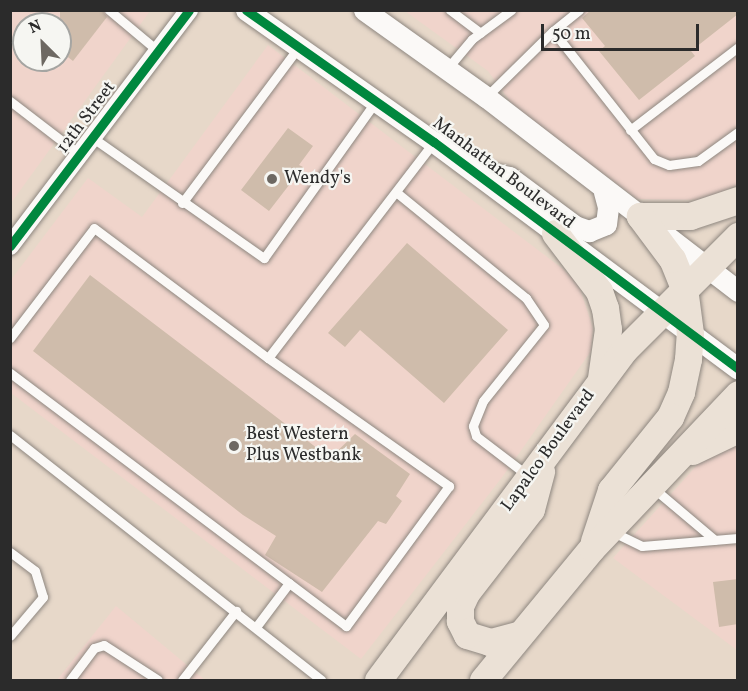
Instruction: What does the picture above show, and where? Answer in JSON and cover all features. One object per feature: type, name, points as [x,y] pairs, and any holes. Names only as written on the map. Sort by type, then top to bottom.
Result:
[{"type":"main road","points":[[640,216],[690,216],[738,200]]},
{"type":"main road","points":[[601,539],[611,490],[670,417],[681,392],[690,333],[684,288],[672,259],[640,216]]},
{"type":"main road","points":[[555,233],[599,291],[605,308],[608,329],[600,380]]},
{"type":"main road","name":"Lapalco Boulevard","points":[[378,681],[600,380],[684,288],[738,237]]},
{"type":"main road","points":[[487,679],[517,635],[601,539],[738,394]]},
{"type":"main road","points":[[675,459],[738,429]]},
{"type":"main road","points":[[517,635],[490,642],[467,635],[460,621],[460,606],[466,593],[531,509],[537,468]]},
{"type":"street","name":"12th Street","points":[[10,246],[189,10]]},
{"type":"street","name":"Manhattan Boulevard","points":[[246,10],[434,142],[738,369]]},
{"type":"street","points":[[377,14],[446,70],[486,97],[604,192],[640,216],[738,291]]},
{"type":"street","points":[[470,169],[509,177],[574,226],[589,231],[606,224],[608,207],[604,192]]},
{"type":"lane","points":[[109,10],[158,51]]},
{"type":"lane","points":[[450,10],[480,33]]},
{"type":"lane","points":[[446,70],[480,33],[512,10]]},
{"type":"lane","points":[[486,97],[553,31],[579,10]]},
{"type":"lane","points":[[553,31],[654,159],[669,165],[698,161],[738,132]]},
{"type":"lane","points":[[630,130],[738,47]]},
{"type":"lane","points":[[182,203],[298,48]]},
{"type":"lane","points":[[10,101],[80,155]]},
{"type":"lane","points":[[93,138],[182,203],[264,258],[376,101]]},
{"type":"lane","points":[[268,358],[434,142]]},
{"type":"lane","points":[[396,192],[526,298],[544,325],[483,401],[473,426],[476,436],[537,468]]},
{"type":"lane","points":[[10,338],[94,228],[268,358],[449,486],[346,626],[10,373]]},
{"type":"lane","points":[[10,435],[236,610],[321,681]]},
{"type":"lane","points":[[651,486],[715,540]]},
{"type":"lane","points":[[601,539],[642,546],[738,538]]},
{"type":"lane","points":[[10,552],[35,571],[43,597],[10,636]]},
{"type":"lane","points":[[256,627],[289,583]]},
{"type":"lane","points":[[182,681],[236,610]]},
{"type":"lane","points":[[70,681],[94,648],[104,645],[158,681]]},
{"type":"shaded area","points":[[11,11],[150,11],[11,203]]},
{"type":"shaded area","points":[[405,11],[737,11],[737,185],[705,200],[637,199],[515,108],[488,71]]},
{"type":"shaded area","points":[[268,45],[563,269],[579,286],[593,328],[591,351],[503,476],[361,659],[11,393],[10,281],[88,178],[142,217]]},
{"type":"shaded area","points":[[737,421],[737,650],[613,558]]},
{"type":"shaded area","points":[[116,606],[205,680],[57,680]]},
{"type":"building","points":[[60,10],[102,10],[107,17],[73,61],[72,12],[60,12]]},
{"type":"building","points":[[591,10],[738,10],[738,14],[691,51],[695,56],[639,100],[599,51],[605,46],[582,18]]},
{"type":"building","name":"Wendy's","points":[[288,128],[313,146],[299,165],[303,167],[269,211],[241,190]]},
{"type":"building","points":[[407,243],[508,330],[444,403],[360,330],[345,347],[328,333]]},
{"type":"building","name":"Best Western Plus Westbank","points":[[90,275],[330,458],[355,434],[410,474],[396,496],[402,501],[386,524],[378,521],[322,592],[265,555],[276,536],[243,515],[33,351]]},
{"type":"building","points":[[738,579],[738,624],[719,627],[713,582]]},
{"type":"cycle path","points":[[10,246],[189,10]]},
{"type":"cycle path","points":[[246,10],[434,142],[738,369]]},
{"type":"place","name":"Wendy's","points":[[272,179]]},
{"type":"place","name":"Best Western Plus Westbank","points":[[234,446]]}]
